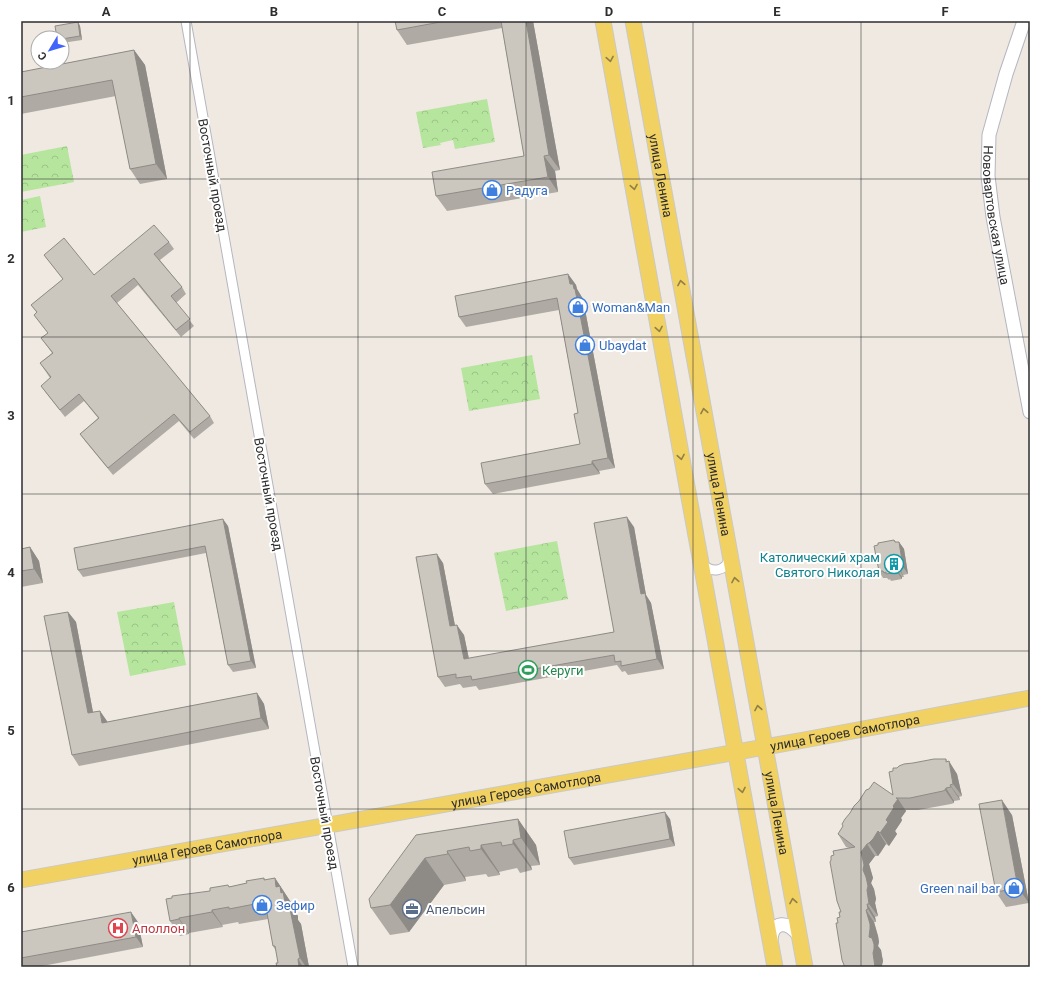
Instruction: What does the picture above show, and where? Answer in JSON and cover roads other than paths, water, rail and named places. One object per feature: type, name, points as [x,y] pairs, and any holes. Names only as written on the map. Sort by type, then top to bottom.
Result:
[{"type":"main road","points":[[603,21],[775,967]]},
{"type":"main road","name":"улица Ленина","points":[[633,21],[805,967]]},
{"type":"main road","name":"Нововартовская улица","points":[[1024,21],[1006,74],[989,135],[988,176],[993,217],[1030,412]]},
{"type":"main road","name":"улица Героев Самотлора","points":[[21,880],[1030,698]]},
{"type":"main road","points":[[770,942],[773,930],[782,925],[790,926],[799,936]]},
{"type":"street","name":"Восточный проезд","points":[[186,21],[353,967]]},
{"type":"street","points":[[701,562],[708,569],[716,570],[725,566],[731,557]]},
{"type":"place","name":"Радуга","points":[[492,190]]},
{"type":"place","name":"Woman&Man","points":[[578,307]]},
{"type":"place","name":"Ubaydat","points":[[585,345]]},
{"type":"place","name":"Католический храм Святого Николая","points":[[894,564]]},
{"type":"place","name":"Керуги","points":[[528,670]]},
{"type":"place","name":"Green nail bar","points":[[1014,888]]},
{"type":"place","name":"Зефир","points":[[262,905]]},
{"type":"place","name":"Апельсин","points":[[412,909]]},
{"type":"place","name":"Аполлон","points":[[118,928]]}]
